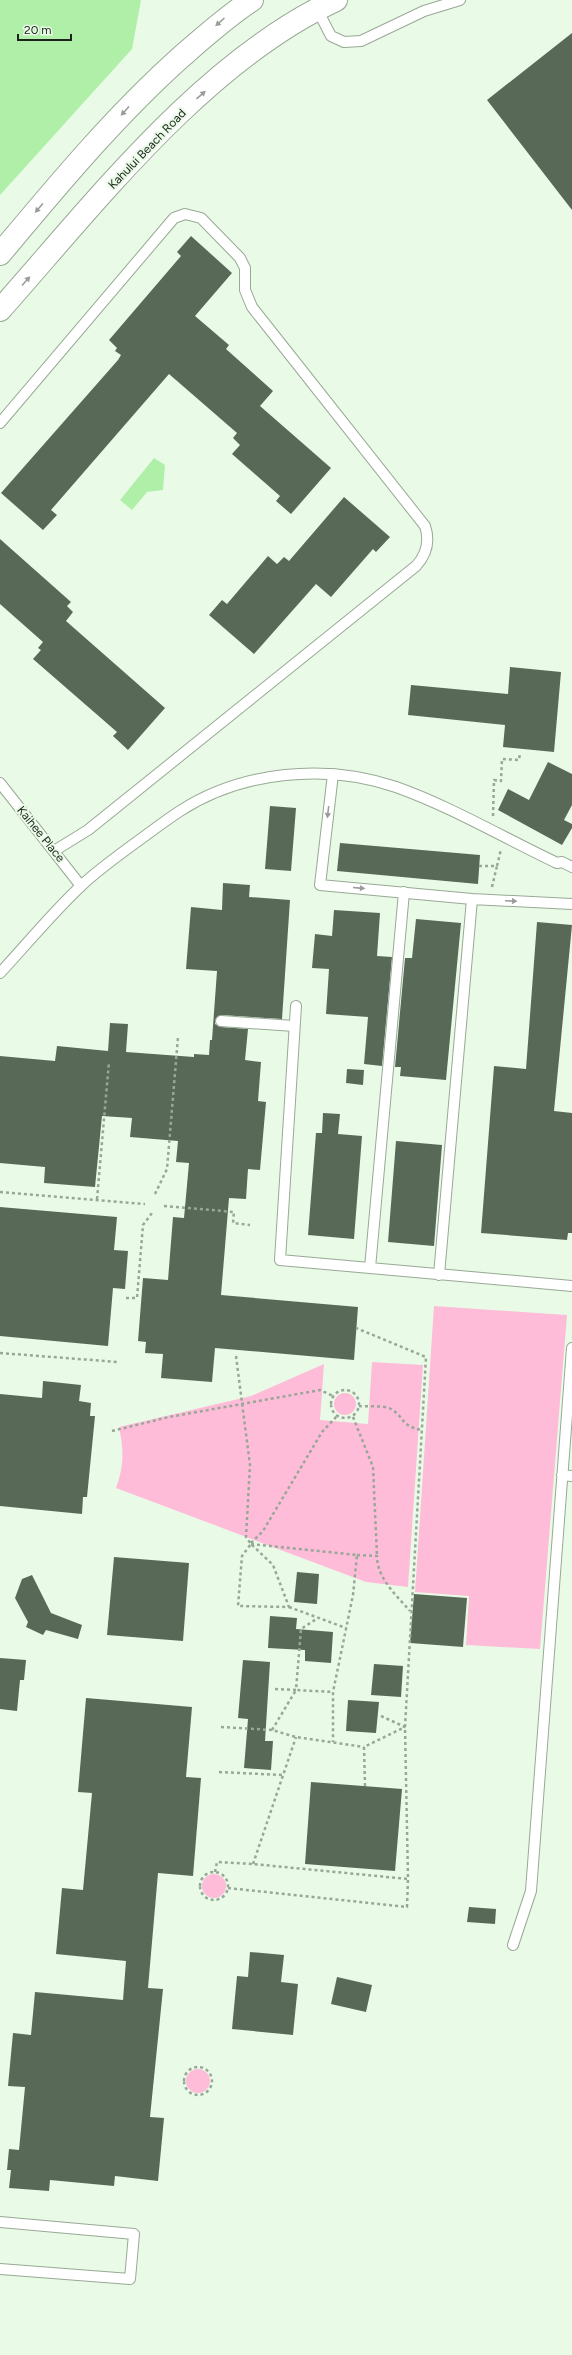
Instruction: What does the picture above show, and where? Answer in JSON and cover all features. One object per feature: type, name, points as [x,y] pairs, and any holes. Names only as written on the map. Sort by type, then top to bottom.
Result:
[{"type":"main road","points":[[0,254],[62,181],[142,92],[226,17],[252,0]]},
{"type":"main road","name":"Kahului Beach Road","points":[[0,310],[167,124],[248,53],[321,3]]},
{"type":"lane","points":[[321,3],[331,36],[344,42],[354,42],[424,11],[460,0]]},
{"type":"lane","points":[[0,423],[174,218],[184,214],[193,214],[203,219],[240,258],[245,268],[245,290],[252,307],[425,526],[428,537],[425,553],[416,566],[88,830],[54,851]]},
{"type":"lane","points":[[0,973],[81,886],[181,810],[209,796],[239,784],[270,777],[301,773],[333,774],[394,786],[464,817],[557,863],[562,862],[572,867]]},
{"type":"lane","points":[[333,774],[320,885],[472,899],[572,904]]},
{"type":"lane","name":"Kaihee Place","points":[[0,783],[81,886]]},
{"type":"lane","points":[[370,1268],[404,892]]},
{"type":"lane","points":[[439,1275],[472,899]]},
{"type":"lane","points":[[296,1006],[280,1260],[572,1286]]},
{"type":"lane","points":[[221,1021],[294,1026]]},
{"type":"lane","points":[[514,1945],[531,1891],[567,1475],[572,1348]]},
{"type":"lane","points":[[0,2222],[134,2234],[130,2280],[0,2269]]},
{"type":"path","points":[[494,818],[494,780],[501,781],[502,758],[519,760],[520,753]]},
{"type":"path","points":[[490,900],[501,848]]},
{"type":"path","points":[[480,866],[497,866]]},
{"type":"path","points":[[155,1194],[167,1169],[178,1036]]},
{"type":"path","points":[[97,1199],[109,1062]]},
{"type":"path","points":[[0,1192],[145,1204]]},
{"type":"path","points":[[164,1206],[234,1212],[233,1223],[250,1225]]},
{"type":"path","points":[[126,1298],[137,1298],[143,1225],[152,1213]]},
{"type":"path","points":[[228,1888],[407,1907],[408,1879],[405,1727],[410,1611],[426,1357],[356,1328]]},
{"type":"path","points":[[0,1353],[118,1362]]},
{"type":"path","points":[[236,1356],[250,1465],[246,1537],[251,1544],[274,1565],[289,1607]]},
{"type":"path","points":[[112,1431],[169,1417],[320,1390],[333,1396]]},
{"type":"path","points":[[339,1391],[350,1391],[358,1398],[359,1406],[352,1417],[343,1419],[337,1416],[331,1407],[333,1396],[339,1391]]},
{"type":"path","points":[[359,1406],[389,1408],[398,1414],[410,1428],[422,1430]]},
{"type":"path","points":[[337,1416],[322,1432],[263,1531],[242,1556],[238,1606],[289,1607],[346,1628]]},
{"type":"path","points":[[352,1417],[373,1467],[377,1567],[387,1584],[410,1611]]},
{"type":"path","points":[[251,1544],[377,1556]]},
{"type":"path","points":[[333,1742],[333,1692],[346,1628],[357,1555]]},
{"type":"path","points":[[272,1730],[296,1690],[301,1628],[318,1618]]},
{"type":"path","points":[[275,1689],[333,1692]]},
{"type":"path","points":[[380,1716],[405,1727]]},
{"type":"path","points":[[221,1726],[272,1730],[296,1737],[364,1747],[405,1727]]},
{"type":"path","points":[[253,1864],[296,1737]]},
{"type":"path","points":[[364,1747],[365,1786]]},
{"type":"path","points":[[219,1772],[282,1775]]},
{"type":"path","points":[[215,1872],[217,1862],[408,1879]]},
{"type":"path","points":[[215,1872],[225,1877],[228,1888],[226,1894],[219,1900],[209,1900],[203,1895],[200,1888],[201,1881],[205,1875],[215,1872]]},
{"type":"path","points":[[199,2067],[209,2072],[212,2079],[210,2089],[199,2096],[192,2094],[187,2090],[183,2080],[189,2070],[199,2067]]},
{"type":"shaded area","points":[[0,0],[141,0],[132,49],[0,195]]},
{"type":"shaded area","points":[[154,458],[165,465],[163,490],[147,492],[132,510],[120,500]]},
{"type":"shaded area","points":[[434,1306],[567,1315],[540,1649],[466,1645],[469,1596],[415,1592]]},
{"type":"shaded area","points":[[372,1362],[423,1365],[408,1587],[366,1582],[116,1488],[122,1465],[122,1443],[119,1427],[251,1396],[324,1364],[320,1420],[368,1424]]},
{"type":"shaded area","points":[[345,1393],[353,1396],[356,1404],[353,1412],[345,1415],[337,1412],[334,1404],[337,1396]]},
{"type":"shaded area","points":[[214,1874],[222,1878],[226,1886],[222,1894],[214,1898],[206,1894],[202,1886],[206,1878]]},
{"type":"shaded area","points":[[198,2069],[206,2073],[210,2081],[206,2089],[198,2093],[190,2089],[186,2081],[190,2073]]},
{"type":"building","points":[[572,33],[572,210],[487,100]]},
{"type":"building","points":[[191,236],[232,273],[195,316],[229,345],[226,349],[273,391],[260,406],[331,468],[291,514],[276,501],[280,496],[232,454],[240,445],[233,438],[237,433],[169,374],[51,510],[57,515],[43,530],[1,493],[118,360],[121,355],[115,351],[117,348],[109,340],[181,256],[177,252]]},
{"type":"building","points":[[344,497],[390,537],[376,552],[373,549],[331,597],[316,584],[254,654],[209,615],[222,600],[227,604],[268,556],[277,564],[284,557],[289,561]]},
{"type":"building","points":[[0,539],[71,602],[67,606],[73,612],[66,621],[165,708],[128,750],[113,736],[117,732],[33,659],[41,650],[38,648],[43,642],[0,604]]},
{"type":"building","points":[[510,667],[561,672],[554,752],[503,747],[505,725],[408,715],[411,685],[508,694]]},
{"type":"building","points":[[548,762],[572,774],[572,805],[564,820],[572,824],[572,828],[562,845],[498,810],[508,789],[529,800]]},
{"type":"building","points":[[270,806],[296,808],[291,871],[265,869]]},
{"type":"building","points":[[340,843],[480,855],[478,884],[337,871]]},
{"type":"building","points":[[223,883],[250,885],[249,897],[290,900],[282,1019],[221,1015],[215,1020],[215,1024],[220,1027],[248,1029],[245,1060],[261,1062],[258,1101],[266,1102],[260,1170],[248,1169],[246,1199],[229,1198],[221,1295],[358,1307],[354,1360],[215,1348],[212,1382],[161,1378],[163,1354],[145,1353],[146,1342],[138,1341],[143,1278],[168,1280],[173,1217],[184,1218],[189,1163],[176,1162],[178,1141],[130,1137],[132,1118],[102,1116],[95,1187],[44,1183],[45,1167],[0,1163],[0,1056],[55,1061],[57,1046],[108,1051],[110,1023],[128,1024],[126,1052],[194,1057],[194,1054],[209,1055],[210,1040],[212,1040],[217,971],[186,969],[191,907],[222,910]]},
{"type":"building","points":[[334,910],[380,913],[377,956],[392,957],[382,1066],[364,1064],[368,1017],[326,1014],[329,969],[312,968],[315,934],[332,936]]},
{"type":"building","points":[[416,919],[461,923],[446,1080],[400,1076],[401,1067],[395,1067],[405,958],[412,958]]},
{"type":"building","points":[[537,922],[572,925],[554,1111],[572,1113],[572,1233],[568,1233],[567,1240],[481,1233],[494,1066],[526,1069]]},
{"type":"building","points":[[347,1069],[364,1070],[363,1085],[346,1083]]},
{"type":"building","points":[[323,1113],[340,1114],[338,1134],[362,1136],[354,1239],[308,1235],[316,1133],[322,1133]]},
{"type":"building","points":[[396,1141],[442,1145],[434,1246],[388,1242]]},
{"type":"building","points":[[0,1207],[117,1217],[114,1250],[128,1251],[125,1289],[113,1288],[108,1346],[0,1336]]},
{"type":"building","points":[[43,1381],[81,1385],[79,1401],[91,1403],[90,1416],[95,1416],[87,1497],[83,1497],[82,1514],[0,1506],[0,1394],[42,1398]]},
{"type":"building","points":[[114,1557],[189,1563],[183,1641],[107,1635]]},
{"type":"building","points":[[297,1572],[319,1574],[317,1604],[294,1602]]},
{"type":"building","points":[[32,1575],[51,1613],[82,1625],[78,1639],[46,1630],[43,1635],[26,1627],[28,1622],[15,1598],[22,1579]]},
{"type":"building","points":[[414,1594],[467,1598],[463,1647],[410,1643]]},
{"type":"building","points":[[270,1616],[297,1618],[296,1629],[333,1632],[331,1663],[305,1661],[305,1650],[268,1648]]},
{"type":"building","points":[[0,1658],[26,1660],[24,1680],[20,1680],[17,1711],[0,1709]]},
{"type":"building","points":[[243,1660],[270,1662],[265,1741],[273,1741],[271,1770],[244,1768],[248,1719],[238,1718]]},
{"type":"building","points":[[374,1664],[403,1666],[401,1697],[371,1695]]},
{"type":"building","points":[[86,1698],[192,1707],[186,1777],[201,1778],[193,1876],[158,1873],[148,1988],[163,1989],[150,2117],[164,2118],[158,2181],[115,2176],[114,2186],[50,2180],[49,2191],[9,2188],[11,2170],[7,2170],[9,2149],[19,2150],[25,2087],[8,2086],[13,2033],[31,2035],[35,1992],[123,2000],[126,1961],[56,1954],[62,1888],[83,1890],[92,1793],[78,1792]]},
{"type":"building","points":[[348,1700],[379,1702],[376,1733],[346,1731]]},
{"type":"building","points":[[311,1782],[402,1789],[395,1871],[305,1864]]},
{"type":"building","points":[[469,1907],[496,1909],[495,1924],[467,1922]]},
{"type":"building","points":[[250,1952],[284,1955],[281,1982],[298,1984],[293,2035],[232,2029],[237,1976],[248,1977]]},
{"type":"building","points":[[337,1977],[372,1985],[366,2012],[331,2004]]}]
